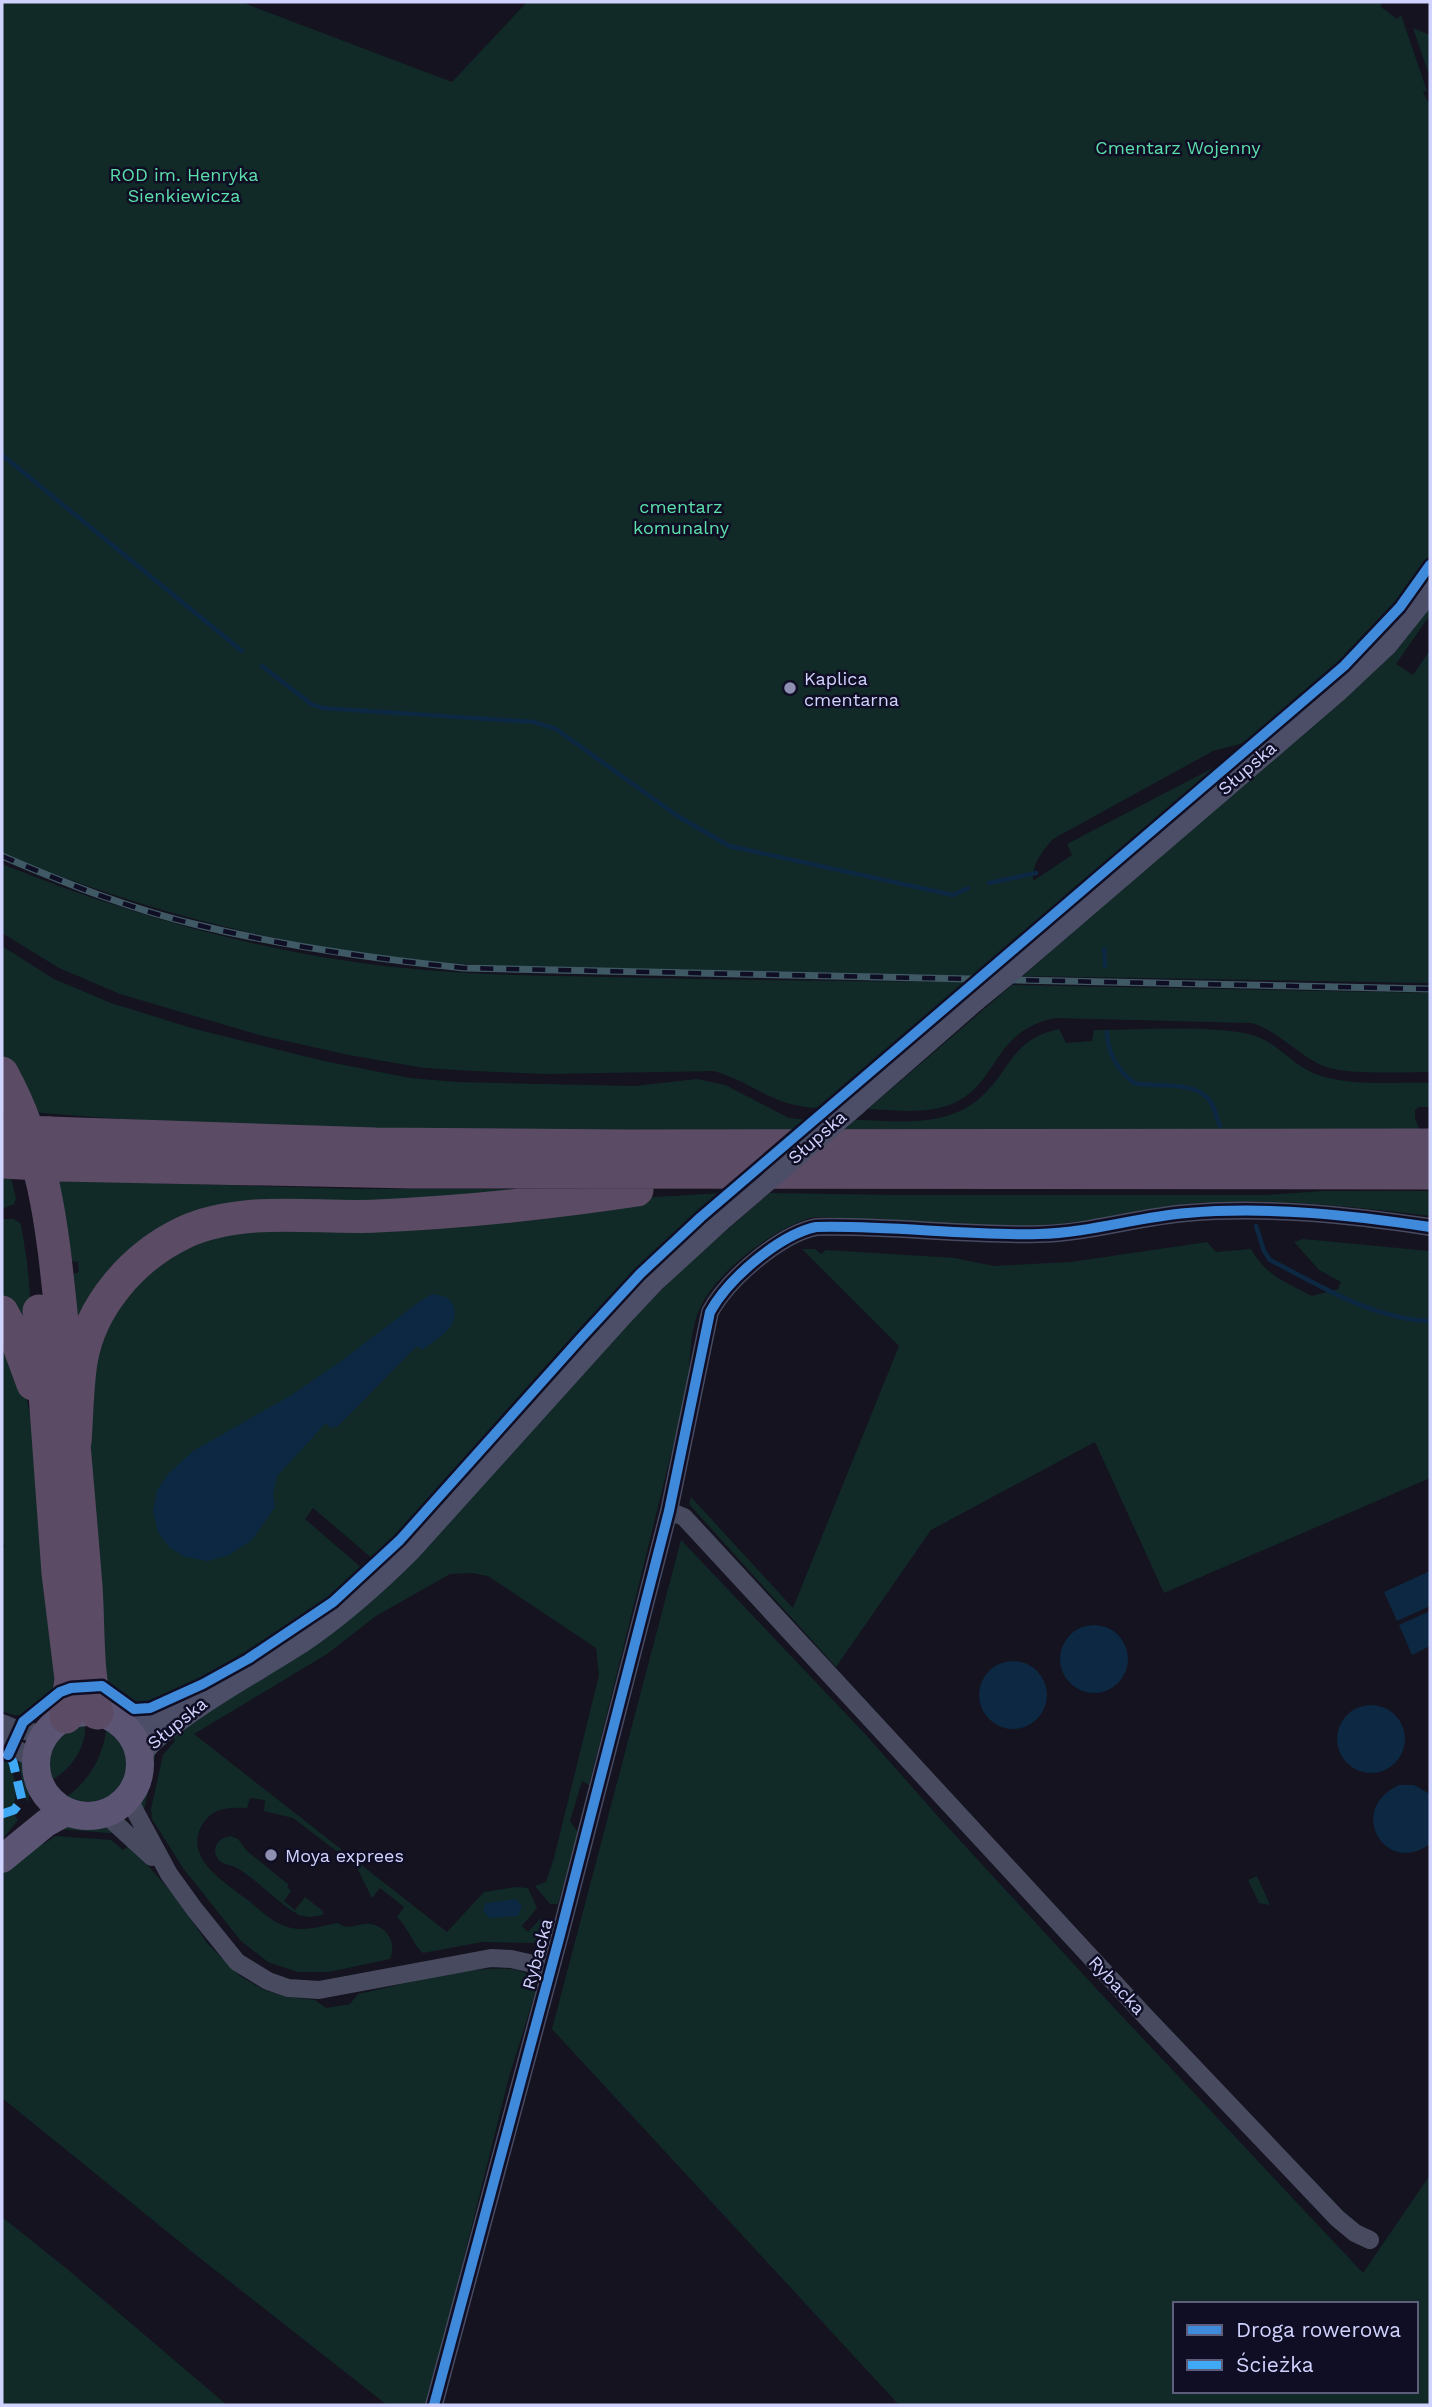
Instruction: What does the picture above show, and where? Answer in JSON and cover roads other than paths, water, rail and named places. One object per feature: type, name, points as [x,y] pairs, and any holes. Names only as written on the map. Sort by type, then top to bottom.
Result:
[{"type":"highway","points":[[2,1073],[30,1138],[51,1216],[61,1434]]},
{"type":"highway","points":[[83,1723],[90,1686],[86,1593],[61,1434],[42,1348],[27,1209],[13,1157],[2,1129],[49,1133],[375,1144],[1430,1145]]},
{"type":"highway","points":[[2,1162],[397,1172],[1430,1173]]},
{"type":"highway","points":[[61,1434],[90,1329],[100,1312],[117,1285],[138,1263],[160,1245],[185,1232],[221,1221],[257,1216],[410,1214],[548,1202],[737,1174]]},
{"type":"highway","points":[[2,1312],[16,1338],[32,1380],[61,1434]]},
{"type":"main road","name":"Słupska","points":[[139,1755],[152,1739],[215,1693],[303,1639],[381,1578],[662,1273],[974,1000],[1336,691],[1386,644],[1430,589]]},
{"type":"main road","name":"Słupska","points":[[83,1723],[155,1718],[215,1693]]},
{"type":"main road","points":[[83,1723],[136,1745],[139,1755],[138,1779],[116,1806],[85,1817],[55,1803],[39,1784],[36,1761],[40,1742],[83,1723]]},
{"type":"main road","points":[[2,1848],[55,1803]]},
{"type":"main road","points":[[2,1859],[47,1823],[55,1803]]},
{"type":"street","points":[[669,1511],[710,1312],[724,1289],[743,1272],[781,1241],[803,1230],[836,1227],[986,1235],[1042,1234],[1187,1213],[1265,1210],[1320,1212],[1430,1227]]},
{"type":"street","name":"Rybacka","points":[[434,2405],[669,1511],[684,1517],[1145,2016],[1337,2218],[1370,2241]]},
{"type":"street","points":[[2,1723],[19,1730],[83,1723]]},
{"type":"street","points":[[2,1740],[36,1761]]},
{"type":"street","points":[[116,1806],[237,1962],[259,1977],[288,1988],[329,1989],[491,1958],[511,1959],[551,1968]]},
{"type":"street","points":[[116,1806],[131,1835],[169,1874]]},
{"type":"water","points":[[433,1294],[447,1298],[453,1305],[453,1322],[449,1328],[422,1350],[417,1346],[338,1426],[331,1428],[326,1423],[277,1476],[273,1493],[275,1507],[252,1540],[229,1555],[208,1561],[185,1557],[170,1548],[158,1532],[153,1511],[157,1491],[168,1474],[193,1451],[293,1394]]},
{"type":"water","points":[[1430,1571],[1430,1606],[1397,1621],[1384,1592]]},
{"type":"water","points":[[1430,1611],[1430,1646],[1412,1655],[1399,1625]]},
{"type":"water","points":[[1087,1625],[1101,1625],[1113,1630],[1123,1640],[1128,1659],[1123,1678],[1113,1688],[1101,1693],[1087,1693],[1075,1688],[1065,1678],[1060,1666],[1060,1652],[1065,1640],[1075,1630]]},
{"type":"water","points":[[1006,1661],[1020,1661],[1032,1666],[1042,1676],[1047,1695],[1042,1714],[1032,1724],[1020,1729],[1006,1729],[994,1724],[984,1714],[979,1702],[979,1688],[984,1676],[994,1666]]},
{"type":"water","points":[[1364,1705],[1378,1705],[1390,1710],[1400,1720],[1405,1739],[1400,1758],[1390,1768],[1378,1773],[1364,1773],[1352,1768],[1342,1758],[1337,1746],[1337,1732],[1342,1720],[1352,1710]]},
{"type":"water","points":[[1399,1785],[1414,1785],[1430,1794],[1430,1844],[1414,1852],[1399,1852],[1387,1846],[1378,1836],[1373,1823],[1375,1809],[1383,1796]]},
{"type":"water","points":[[516,1899],[522,1906],[518,1916],[489,1918],[483,1910],[486,1903]]},
{"type":"waterway","points":[[2,455],[242,651]]},
{"type":"waterway","points":[[262,666],[311,704],[322,708],[534,722],[556,729],[676,815],[729,846],[953,895],[968,888]]},
{"type":"waterway","points":[[989,883],[1036,873]]},
{"type":"waterway","points":[[1104,949],[1105,966]]},
{"type":"waterway","points":[[1107,1032],[1114,1061],[1134,1083],[1177,1086],[1197,1091],[1206,1096],[1212,1104],[1220,1126]]},
{"type":"waterway","points":[[1256,1226],[1264,1251],[1270,1260],[1367,1308],[1409,1319],[1430,1321]]},
{"type":"railway","points":[[2,856],[100,895],[202,926],[332,951],[464,968],[1430,989]]},
{"type":"place","name":"Kaplica cmentarna","points":[[790,688]]},
{"type":"place","name":"Moya exprees","points":[[271,1855]]},
{"type":"park label","name":"Cmentarz Wojenny","points":[[1178,147]]},
{"type":"park label","name":"ROD im. Henryka Sienkiewicza","points":[[184,184]]},
{"type":"park label","name":"cmentarz komunalny","points":[[681,516]]}]
